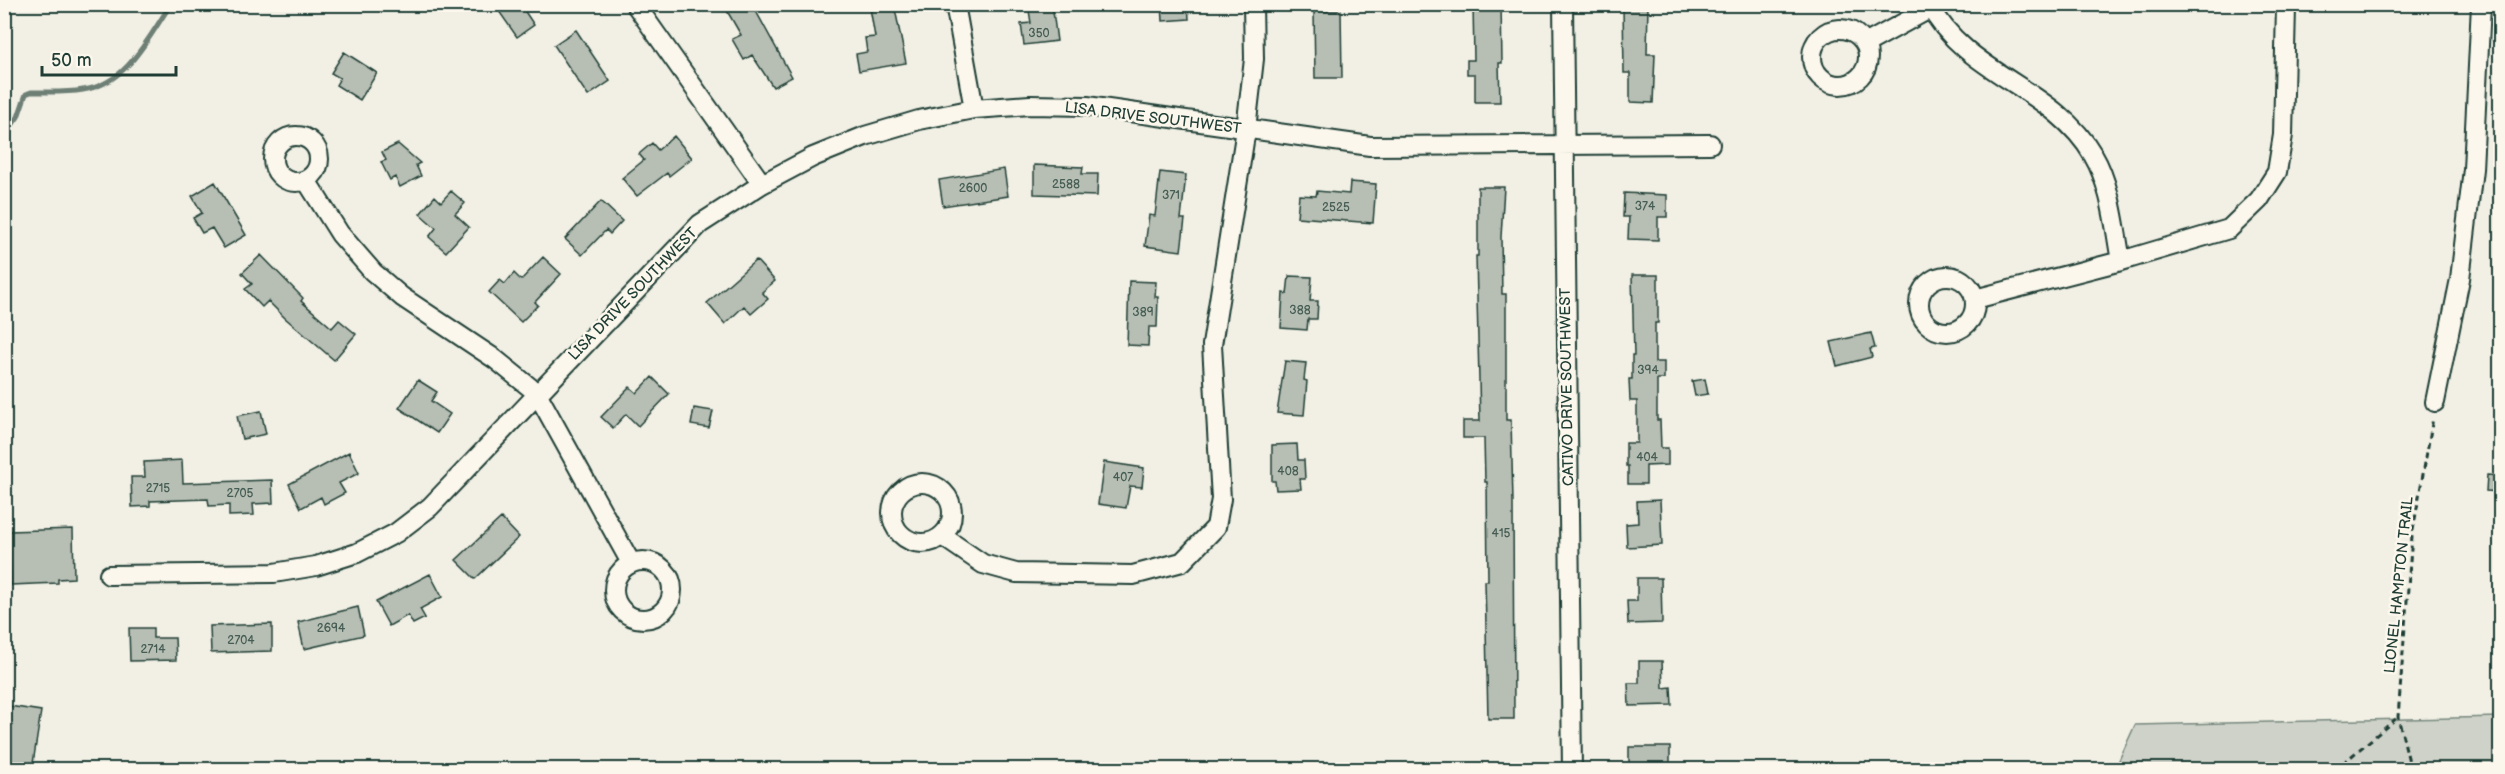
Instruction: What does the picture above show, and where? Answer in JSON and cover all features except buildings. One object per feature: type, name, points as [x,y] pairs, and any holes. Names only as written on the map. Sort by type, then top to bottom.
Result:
[{"type":"street","points":[[635,4],[762,184]]},
{"type":"street","points":[[955,4],[974,110]]},
{"type":"street","points":[[942,536],[983,564],[1016,573],[1133,574],[1182,562],[1216,527],[1221,500],[1212,345],[1246,129],[1254,59],[1253,4]]},
{"type":"street","name":"CATIVO DRIVE SOUTHWEST","points":[[1563,4],[1572,770]]},
{"type":"street","points":[[2435,402],[2460,279],[2473,169],[2481,4]]},
{"type":"street","points":[[1975,299],[2121,261],[2229,229],[2259,200],[2277,172],[2283,135],[2287,5]]},
{"type":"street","points":[[1865,44],[1930,6],[1954,40],[1968,52],[2039,99],[2068,122],[2094,155],[2110,201],[2121,261]]},
{"type":"street","name":"LISA DRIVE SOUTHWEST","points":[[109,575],[274,573],[316,566],[357,553],[396,533],[430,507],[700,224],[762,184],[813,157],[865,136],[919,120],[974,110],[1030,105],[1087,106],[1370,146],[1710,144]]},
{"type":"street","points":[[306,180],[340,234],[373,272],[402,297],[495,359],[537,393],[630,563]]},
{"type":"path","name":"LIONEL HAMPTON TRAIL","points":[[2411,770],[2398,717],[2412,536],[2435,402]]},
{"type":"path","points":[[2335,770],[2398,717]]},
{"type":"shaded area","points":[[2500,717],[2500,769],[2115,769],[2135,725]]},
{"type":"waterway","points":[[4,136],[18,117],[26,94],[83,90],[112,79],[135,58],[171,4]]}]
